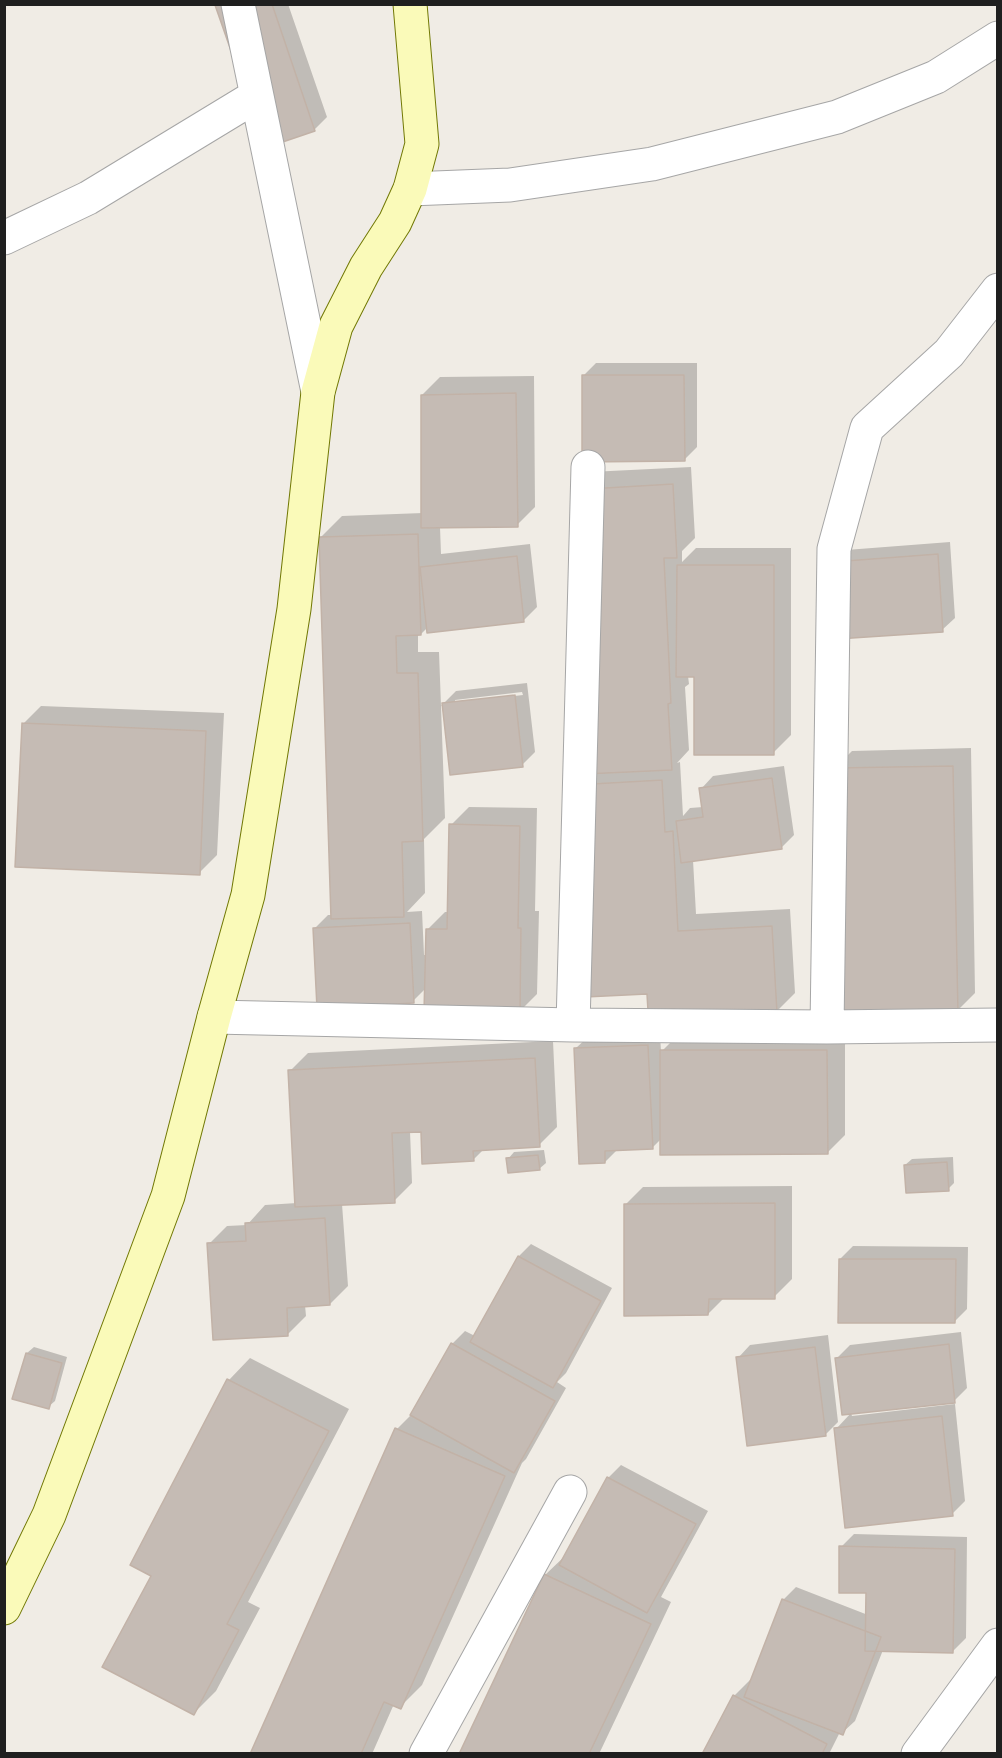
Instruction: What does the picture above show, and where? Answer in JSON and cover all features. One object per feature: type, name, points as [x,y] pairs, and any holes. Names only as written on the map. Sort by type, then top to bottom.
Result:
[{"type":"main road","points":[[4,1608],[49,1515],[168,1196],[248,895],[294,609],[318,392],[336,326],[366,267],[395,222],[410,189],[422,144],[410,4]]},
{"type":"street","points":[[238,4],[318,392]]},
{"type":"street","points":[[410,189],[510,185],[652,164],[699,153],[837,117],[936,77],[998,38]]},
{"type":"street","points":[[4,238],[88,198],[256,96]]},
{"type":"street","points":[[827,1027],[834,549],[867,428],[949,353],[998,290]]},
{"type":"street","points":[[573,1025],[588,467]]},
{"type":"street","points":[[214,1017],[573,1025],[827,1027],[998,1025]]},
{"type":"street","points":[[426,1754],[570,1492]]},
{"type":"street","points":[[918,1754],[998,1646]]},
{"type":"building","points":[[272,4],[315,131],[265,148],[215,5]]},
{"type":"building","points":[[582,375],[684,375],[685,461],[582,462]]},
{"type":"building","points":[[516,393],[518,527],[421,528],[421,395]]},
{"type":"building","points":[[673,484],[677,558],[664,558],[672,770],[585,774],[571,490]]},
{"type":"building","points":[[418,534],[421,635],[396,636],[397,673],[418,673],[423,841],[402,842],[404,917],[331,919],[319,537]]},
{"type":"building","points":[[938,554],[943,632],[837,639],[832,562]]},
{"type":"building","points":[[517,556],[524,622],[427,633],[420,567]]},
{"type":"building","points":[[677,565],[774,565],[774,755],[694,755],[694,677],[676,677]]},
{"type":"building","points":[[515,695],[523,767],[450,775],[442,703]]},
{"type":"building","points":[[22,723],[206,731],[200,875],[15,867]]},
{"type":"building","points":[[953,766],[958,1012],[835,1014],[832,768]]},
{"type":"building","points":[[772,778],[782,849],[681,863],[676,821],[703,817],[699,788]]},
{"type":"building","points":[[662,780],[665,832],[673,831],[678,931],[772,926],[777,1012],[675,1018],[675,1009],[648,1011],[647,994],[585,997],[574,785]]},
{"type":"building","points":[[449,824],[520,826],[518,928],[521,928],[520,1014],[424,1012],[426,929],[447,929]]},
{"type":"building","points":[[410,923],[414,1003],[317,1008],[313,928]]},
{"type":"building","points":[[648,1045],[653,1149],[605,1151],[605,1163],[579,1164],[574,1048]]},
{"type":"building","points":[[660,1050],[827,1050],[828,1154],[660,1155]]},
{"type":"building","points":[[535,1058],[540,1147],[473,1151],[474,1161],[422,1164],[421,1132],[392,1133],[395,1203],[295,1207],[288,1070]]},
{"type":"building","points":[[538,1155],[540,1170],[508,1173],[506,1158]]},
{"type":"building","points":[[947,1162],[949,1191],[906,1193],[904,1165]]},
{"type":"building","points":[[775,1203],[775,1299],[709,1299],[708,1315],[624,1316],[624,1204]]},
{"type":"building","points":[[325,1218],[330,1305],[287,1308],[288,1336],[213,1340],[207,1243],[246,1241],[245,1223]]},
{"type":"building","points":[[518,1256],[601,1301],[553,1388],[470,1342]]},
{"type":"building","points":[[839,1259],[956,1259],[955,1323],[838,1323]]},
{"type":"building","points":[[451,1343],[555,1401],[514,1473],[410,1415]]},
{"type":"building","points":[[949,1344],[955,1403],[842,1415],[835,1358]]},
{"type":"building","points":[[815,1347],[826,1436],[747,1446],[736,1357]]},
{"type":"building","points":[[26,1353],[62,1363],[49,1409],[12,1399]]},
{"type":"building","points":[[227,1379],[329,1431],[227,1624],[239,1630],[194,1715],[102,1667],[151,1576],[130,1565]]},
{"type":"building","points":[[942,1416],[953,1516],[845,1528],[834,1428]]},
{"type":"building","points":[[395,1428],[505,1476],[401,1709],[384,1702],[361,1754],[250,1754]]},
{"type":"building","points":[[607,1477],[696,1524],[647,1613],[559,1565]]},
{"type":"building","points":[[839,1546],[955,1549],[953,1653],[865,1651],[866,1593],[839,1593]]},
{"type":"building","points":[[544,1574],[651,1624],[589,1754],[459,1754]]},
{"type":"building","points":[[782,1599],[881,1637],[843,1735],[744,1697]]},
{"type":"building","points":[[733,1695],[827,1744],[822,1754],[702,1754]]}]
